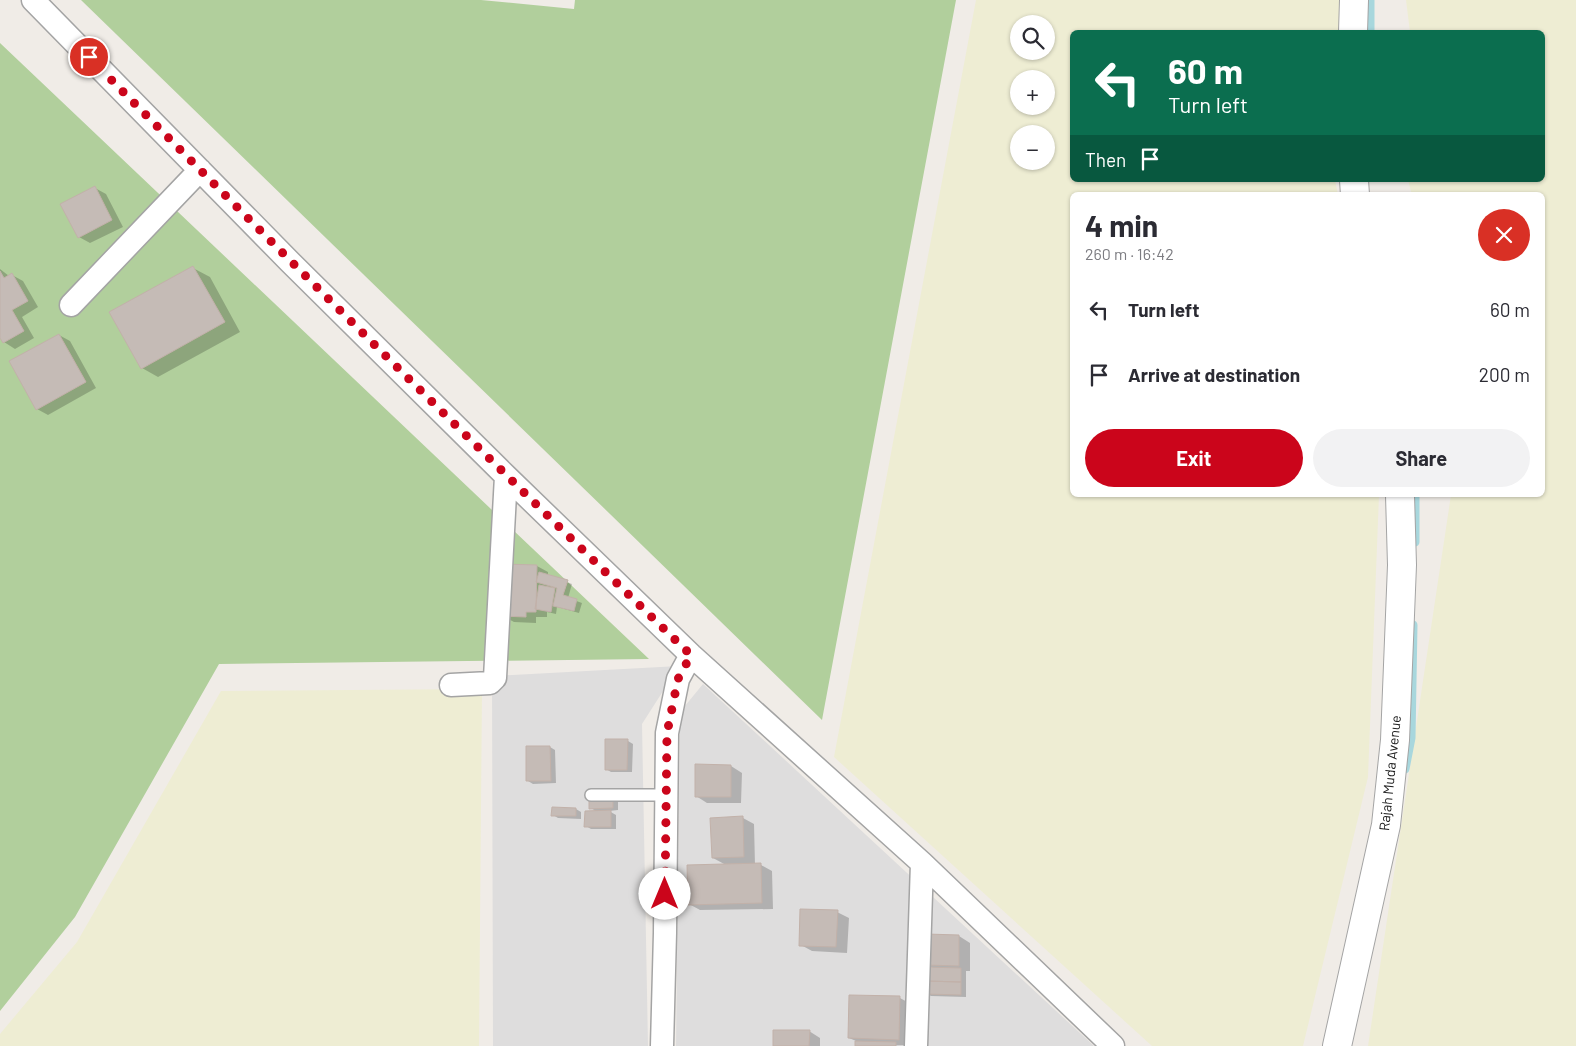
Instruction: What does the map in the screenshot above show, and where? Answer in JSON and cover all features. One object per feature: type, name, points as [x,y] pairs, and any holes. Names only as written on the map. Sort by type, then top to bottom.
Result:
[{"type":"street","points":[[33,0],[506,476],[691,655],[922,863],[1113,1046]]},
{"type":"street","points":[[1353,30],[1354,0]]},
{"type":"street","points":[[71,305],[200,170]]},
{"type":"street","points":[[451,685],[490,683],[495,678],[506,476]]},
{"type":"street","name":"Rajah Muda Avenue","points":[[1337,1046],[1386,825],[1395,740],[1402,565],[1400,497]]},
{"type":"street","points":[[662,1046],[667,733],[678,679],[691,655]]},
{"type":"street","points":[[916,1046],[922,863]]},
{"type":"lane","points":[[591,795],[665,796]]},
{"type":"shaded area","points":[[679,666],[642,724],[648,1046],[493,1046],[492,676]]},
{"type":"shaded area","points":[[703,684],[1094,1046],[676,1046],[680,712]]},
{"type":"green space","points":[[81,0],[481,0],[574,9],[575,0],[956,0],[822,720]]},
{"type":"green space","points":[[976,0],[1341,0],[1339,30],[1070,30],[1070,182],[1335,182],[1337,192],[1070,192],[1070,497],[1379,497],[1368,777],[1303,1046],[1152,1046],[834,757]]},
{"type":"green space","points":[[1406,0],[1576,0],[1576,1046],[1368,1046],[1451,497],[1545,497],[1545,192],[1411,192],[1409,182],[1545,182],[1545,30],[1410,30]]},
{"type":"green space","points":[[0,43],[649,659],[219,664],[75,917],[0,1011]]},
{"type":"green space","points":[[482,689],[479,1046],[0,1046],[0,1034],[77,942],[221,691]]},
{"type":"building","points":[[95,186],[112,220],[78,238],[60,204]]},
{"type":"building","points":[[193,266],[225,322],[141,369],[109,312]]},
{"type":"building","points":[[0,271],[4,278],[12,273],[28,301],[12,310],[24,331],[3,343],[0,338]]},
{"type":"building","points":[[59,334],[86,382],[36,410],[9,361]]},
{"type":"building","points":[[502,564],[537,565],[536,612],[526,612],[526,617],[501,616]]},
{"type":"building","points":[[539,572],[568,580],[563,595],[577,599],[574,611],[553,606],[557,588],[536,582]]},
{"type":"building","points":[[539,585],[555,588],[551,612],[535,609]]},
{"type":"building","points":[[605,739],[628,739],[627,770],[605,770]]},
{"type":"building","points":[[526,746],[550,746],[551,781],[526,781]]},
{"type":"building","points":[[695,764],[731,765],[731,797],[695,797]]},
{"type":"building","points":[[613,796],[613,808],[589,809],[589,797]]},
{"type":"building","points":[[552,807],[576,808],[576,816],[551,816]]},
{"type":"building","points":[[611,810],[611,827],[584,827],[585,811]]},
{"type":"building","points":[[743,816],[744,857],[712,858],[710,818]]},
{"type":"building","points":[[761,863],[762,903],[688,905],[687,865]]},
{"type":"building","points":[[800,909],[838,910],[836,947],[799,946]]},
{"type":"building","points":[[926,934],[959,935],[959,966],[925,965]]},
{"type":"building","points":[[926,967],[961,968],[961,982],[926,981]]},
{"type":"building","points":[[925,981],[961,982],[961,995],[925,994]]},
{"type":"building","points":[[849,995],[900,996],[899,1040],[848,1038]]},
{"type":"building","points":[[773,1030],[810,1030],[809,1046],[773,1046]]},
{"type":"building","points":[[855,1041],[896,1042],[896,1046],[855,1046]]},
{"type":"waterway","points":[[1370,0],[1370,30]]},
{"type":"waterway","points":[[1415,497],[1415,542]]},
{"type":"waterway","points":[[1405,769],[1411,738],[1413,625]]},
{"type":"route","points":[[89,57],[290,262],[506,476],[691,655],[678,679],[667,733],[665,894]]}]
